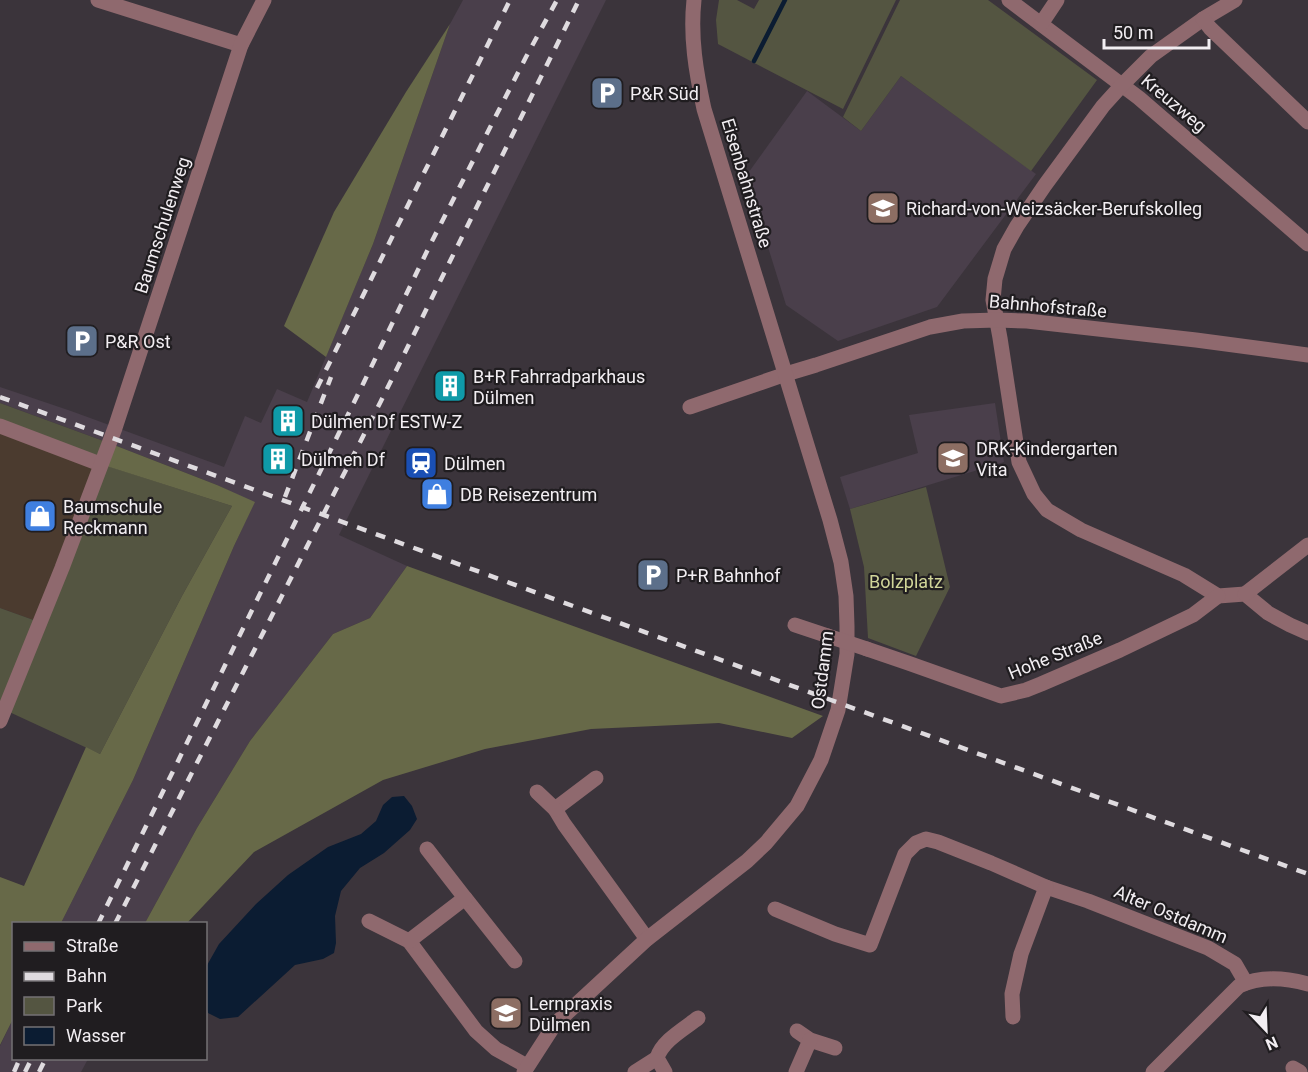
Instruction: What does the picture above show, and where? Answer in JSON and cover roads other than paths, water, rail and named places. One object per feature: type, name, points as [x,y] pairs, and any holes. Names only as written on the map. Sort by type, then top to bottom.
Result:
[{"type":"street","points":[[98,0],[241,45]]},
{"type":"street","name":"Baumschulenweg","points":[[0,721],[62,568],[115,428],[241,45],[264,0]]},
{"type":"street","name":"Eisenbahnstraße","points":[[694,0],[693,51],[704,109],[786,374]]},
{"type":"street","name":"Kreuzweg","points":[[1008,0],[1122,85],[1308,244]]},
{"type":"street","points":[[1041,24],[1057,0]]},
{"type":"street","points":[[1235,0],[1151,56],[1103,106],[1017,226],[1004,249],[993,300],[1019,462],[1034,494],[1047,510],[1081,530],[1184,575],[1218,596],[1245,594],[1308,545]]},
{"type":"street","points":[[1203,20],[1308,122]]},
{"type":"street","name":"Bahnhofstraße","points":[[690,407],[930,327],[963,321],[1027,321],[1308,355]]},
{"type":"street","name":"Ostdamm","points":[[525,1069],[555,1024],[647,939],[747,861],[766,843],[797,806],[821,760],[838,710],[847,654],[844,585],[830,519],[786,374]]},
{"type":"street","points":[[0,426],[100,464]]},
{"type":"street","points":[[1245,594],[1268,613],[1308,633]]},
{"type":"street","name":"Hohe Straße","points":[[795,624],[1001,696],[1026,690],[1120,650],[1193,615],[1218,596]]},
{"type":"street","points":[[555,808],[596,778]]},
{"type":"street","points":[[537,792],[555,808],[564,824],[647,939]]},
{"type":"street","name":"Alter Ostdamm","points":[[775,909],[870,945],[905,854],[916,843],[926,839],[1208,948],[1235,964],[1246,983]]},
{"type":"street","points":[[427,849],[515,961]]},
{"type":"street","points":[[1013,1017],[1012,994],[1021,954],[1046,887]]},
{"type":"street","points":[[409,941],[465,898]]},
{"type":"street","points":[[369,921],[409,941],[476,1031],[496,1049],[525,1069]]},
{"type":"street","points":[[1153,1072],[1233,992],[1246,983],[1286,979],[1308,984]]},
{"type":"street","points":[[635,1072],[657,1058],[659,1052],[672,1038],[698,1018]]},
{"type":"street","points":[[797,1031],[810,1040],[836,1048]]},
{"type":"street","points":[[796,1072],[810,1040]]},
{"type":"street","points":[[657,1058],[665,1072]]},
{"type":"water","points":[[404,796],[412,806],[417,819],[410,830],[384,853],[360,868],[341,891],[335,916],[334,953],[323,959],[295,965],[238,1017],[220,1019],[208,1013],[207,965],[219,944],[256,904],[288,875],[328,847],[361,834],[376,821],[383,805],[392,797]]},
{"type":"waterway","points":[[754,61],[785,0]]},
{"type":"railway","points":[[317,388],[510,0]]},
{"type":"railway","points":[[99,922],[430,245],[557,0]]},
{"type":"railway","points":[[116,922],[381,401],[579,0]]},
{"type":"railway","points":[[285,497],[331,377]]},
{"type":"railway","points":[[0,397],[1308,874]]},
{"type":"railway","points":[[14,1072],[19,1060]]},
{"type":"railway","points":[[25,1072],[31,1060]]},
{"type":"railway","points":[[39,1072],[45,1060]]},
{"type":"place","name":"P&R Süd","points":[[607,93]]},
{"type":"place","name":"Richard-von-Weizsäcker-Berufskolleg","points":[[883,208]]},
{"type":"place","name":"P&R Ost","points":[[82,341]]},
{"type":"place","name":"B+R Fahrradparkhaus Dülmen","points":[[450,386]]},
{"type":"place","name":"Dülmen Df ESTW-Z","points":[[288,421]]},
{"type":"place","name":"DRK-Kindergarten Vita","points":[[953,458]]},
{"type":"place","name":"Dülmen Df","points":[[278,459]]},
{"type":"place","name":"Dülmen","points":[[421,463]]},
{"type":"place","name":"DB Reisezentrum","points":[[437,494]]},
{"type":"place","name":"Baumschule Reckmann","points":[[40,516]]},
{"type":"place","name":"P+R Bahnhof","points":[[653,575]]},
{"type":"place","name":"Lernpraxis Dülmen","points":[[506,1013]]},
{"type":"park label","name":"Bolzplatz","points":[[906,581]]}]
